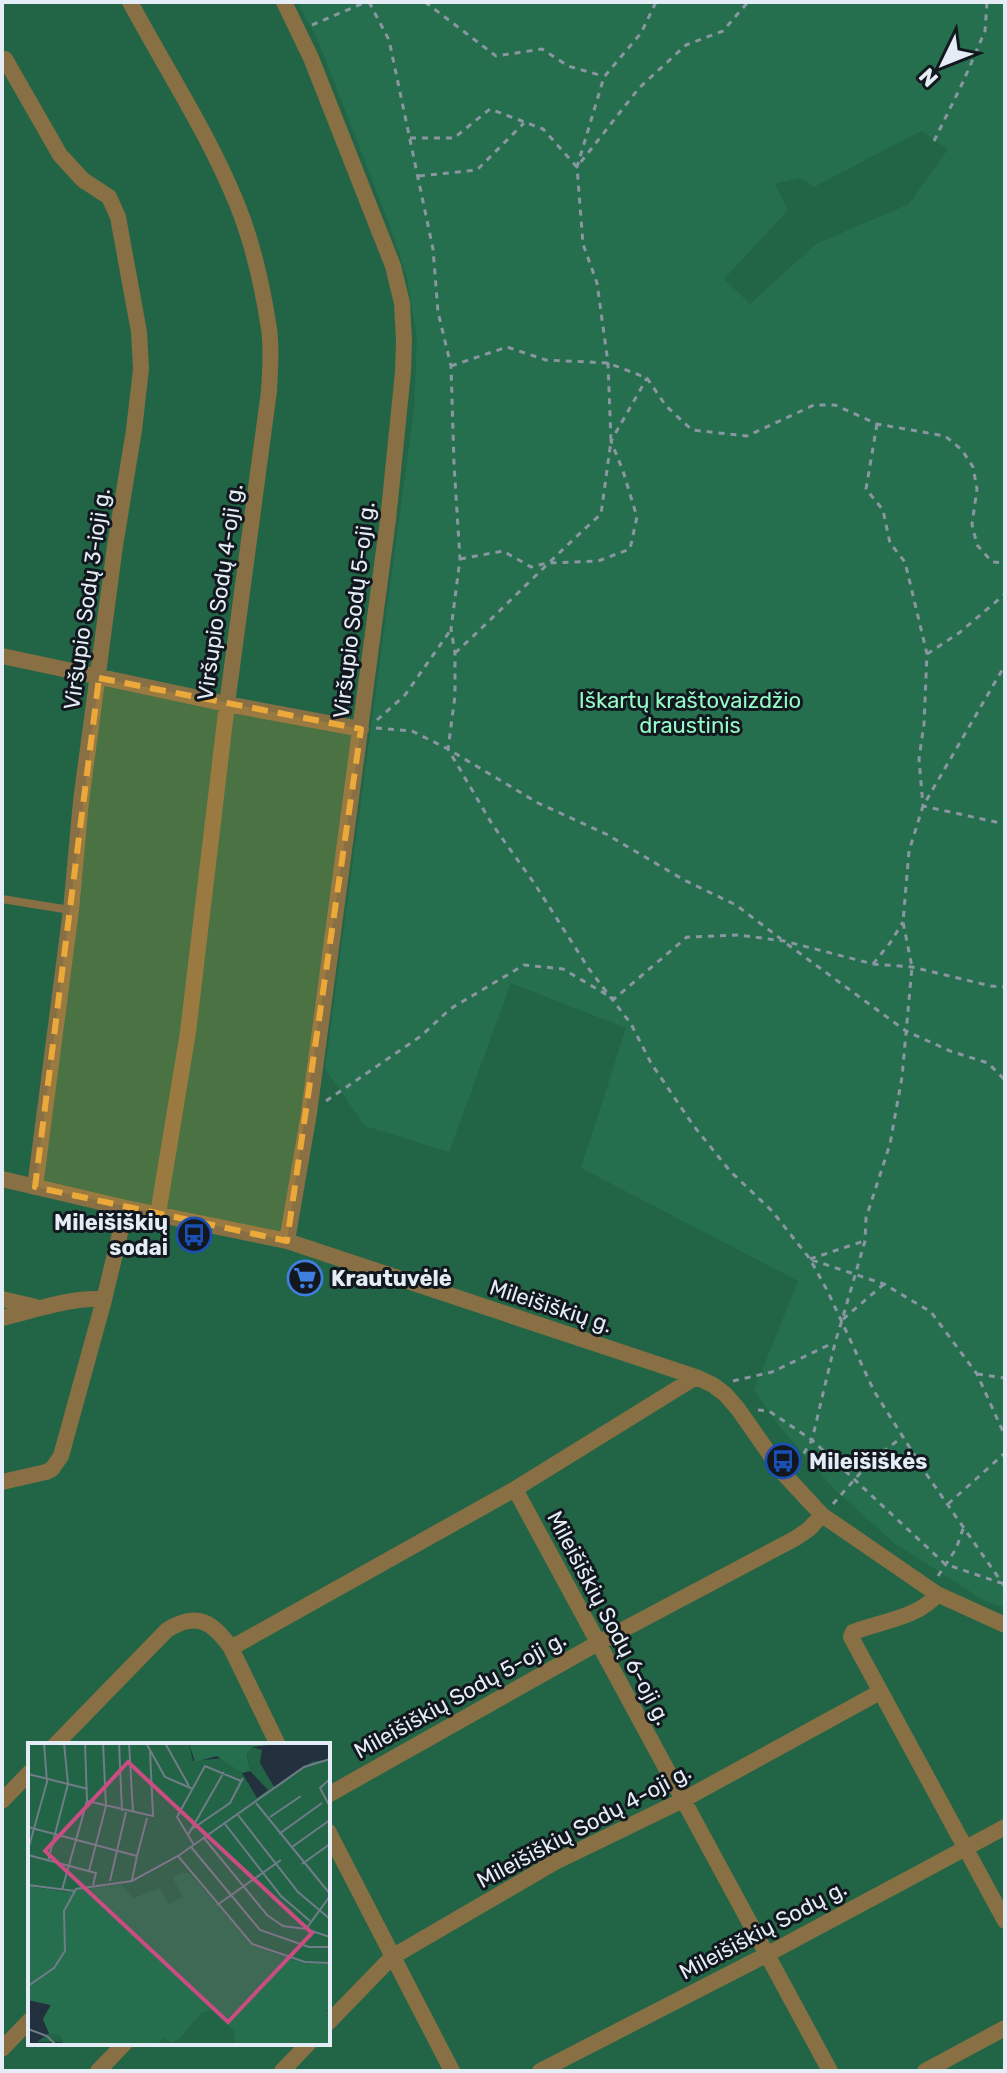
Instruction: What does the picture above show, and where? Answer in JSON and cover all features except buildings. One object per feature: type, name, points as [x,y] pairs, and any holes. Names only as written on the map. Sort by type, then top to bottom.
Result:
[{"type":"street","name":"Viršupio Sodų 4-oji g.","points":[[130,2],[207,140],[237,204],[248,235],[269,330],[269,391],[227,704],[188,1032],[158,1214]]},
{"type":"street","name":"Viršupio Sodų 5-oji g.","points":[[284,2],[311,58],[393,266],[402,303],[404,341],[388,520],[361,729],[309,1113],[287,1241]]},
{"type":"street","name":"Viršupio Sodų 3-ioji g.","points":[[3,56],[71,170],[113,202],[139,332],[141,369],[81,801],[71,910],[35,1187]]},
{"type":"street","points":[[2,656],[361,729]]},
{"type":"street","name":"Mileišiškių g.","points":[[2,1179],[287,1241],[696,1377],[725,1394],[783,1473],[822,1515],[934,1591],[1005,1625]]},
{"type":"street","points":[[2,1482],[46,1472],[57,1463],[104,1300],[126,1208]]},
{"type":"street","points":[[2,1318],[94,1298],[104,1300]]},
{"type":"street","points":[[2,1299],[42,1308]]},
{"type":"street","points":[[231,1648],[515,1489],[696,1377]]},
{"type":"street","name":"Mileišiškių Sodų 6-oji g.","points":[[515,1489],[830,2071]]},
{"type":"street","name":"Mileišiškių Sodų 5-oji g.","points":[[330,1794],[598,1643],[796,1538],[822,1515]]},
{"type":"street","points":[[934,1591],[932,1602],[914,1613],[853,1632],[851,1637],[1005,1921]]},
{"type":"street","points":[[57,1743],[167,1630],[188,1620],[210,1624],[221,1634],[231,1648],[277,1743]]},
{"type":"street","name":"Mileišiškių Sodų 4-oji g.","points":[[330,2021],[392,1957],[555,1862],[683,1800],[880,1692]]},
{"type":"street","points":[[2,1801],[28,1774]]},
{"type":"street","name":"Mileišiškių Sodų g.","points":[[540,2071],[1005,1827]]},
{"type":"street","points":[[330,1836],[452,2071]]},
{"type":"street","points":[[2,2049],[28,2022]]},
{"type":"street","points":[[925,2071],[1005,2028]]},
{"type":"street","points":[[98,2071],[123,2045]]},
{"type":"street","points":[[282,2071],[307,2045]]},
{"type":"lane","points":[[2,899],[71,910]]},
{"type":"path","points":[[298,31],[368,2],[389,40],[419,176],[433,249],[438,312],[451,366],[460,559],[451,629],[455,653],[455,696],[448,749],[492,824],[589,969],[631,1024],[651,1063],[693,1125],[730,1171],[772,1211],[810,1259],[874,1391],[1005,1585]]},
{"type":"path","points":[[425,2],[496,56],[542,49],[568,66],[604,77]]},
{"type":"path","points":[[455,653],[601,514],[611,441],[608,363],[597,283],[583,244],[577,167],[604,77],[641,33],[656,2]]},
{"type":"path","points":[[577,167],[639,88],[686,45],[723,31],[748,2]]},
{"type":"path","points":[[934,141],[985,31],[987,2]]},
{"type":"path","points":[[410,138],[454,138],[490,109],[543,129],[577,167]]},
{"type":"path","points":[[419,176],[477,170],[525,122]]},
{"type":"path","points":[[451,366],[507,347],[546,360],[608,363],[647,378],[666,406],[692,430],[747,436],[814,405],[835,405],[877,424],[945,436],[962,450],[973,467],[977,489],[972,524],[977,545],[992,562],[1005,563]]},
{"type":"path","points":[[611,441],[647,378]]},
{"type":"path","points":[[877,424],[866,489],[883,510],[890,543],[905,562],[927,654],[919,759],[923,806]]},
{"type":"path","points":[[460,559],[503,551],[531,567],[547,563],[598,561],[630,549],[637,517],[611,441]]},
{"type":"path","points":[[927,654],[959,633],[1005,594]]},
{"type":"path","points":[[451,629],[405,695],[385,715],[367,727],[412,731],[538,803],[606,834],[684,880],[736,905],[906,1031],[950,1051],[988,1063],[1005,1080]]},
{"type":"path","points":[[783,1473],[804,1453],[812,1440],[835,1343],[865,1241],[866,1218],[890,1144],[902,1077],[912,967],[903,922],[909,851],[923,806],[1005,665]]},
{"type":"path","points":[[923,806],[1005,824]]},
{"type":"path","points":[[873,964],[903,922]]},
{"type":"path","points":[[614,999],[687,937],[738,935],[784,941],[873,964],[912,967],[1005,987]]},
{"type":"path","points":[[309,1113],[421,1036],[450,1009],[524,965],[563,969],[614,999]]},
{"type":"path","points":[[810,1259],[865,1241]]},
{"type":"path","points":[[810,1259],[884,1284],[931,1312],[977,1374],[1005,1436]]},
{"type":"path","points":[[842,1320],[884,1284]]},
{"type":"path","points":[[713,1385],[772,1372],[835,1343]]},
{"type":"path","points":[[977,1374],[1005,1378]]},
{"type":"path","points":[[738,1409],[769,1411],[812,1440],[945,1564],[1005,1585]]},
{"type":"path","points":[[822,1515],[869,1463],[903,1437]]},
{"type":"path","points":[[948,1504],[1005,1453]]},
{"type":"path","points":[[934,1591],[964,1526]]},
{"type":"highlighted area","points":[[99,678],[361,729],[287,1241],[35,1187]]},
{"type":"green space","points":[[2,2],[1005,2],[1005,2071],[2,2071]]},
{"type":"green space","name":"Iškartų kraštovaizdžio draustinis","points":[[297,2],[1005,2],[1005,1608],[985,1601],[894,1543],[834,1489],[780,1427],[754,1390],[798,1281],[581,1168],[626,1028],[511,983],[449,1152],[365,1126],[325,1069],[414,409],[417,337],[407,277],[317,38]],"holes":[[[921,131],[948,149],[909,204],[816,244],[750,304],[724,279],[788,210],[775,184],[800,178],[814,187]]]},
{"type":"place","name":"Mileišiškių sodai","points":[[194,1235]]},
{"type":"place","name":"Krautuvėlė","points":[[305,1278]]},
{"type":"place","name":"Mileišiškės","points":[[783,1461]]}]
